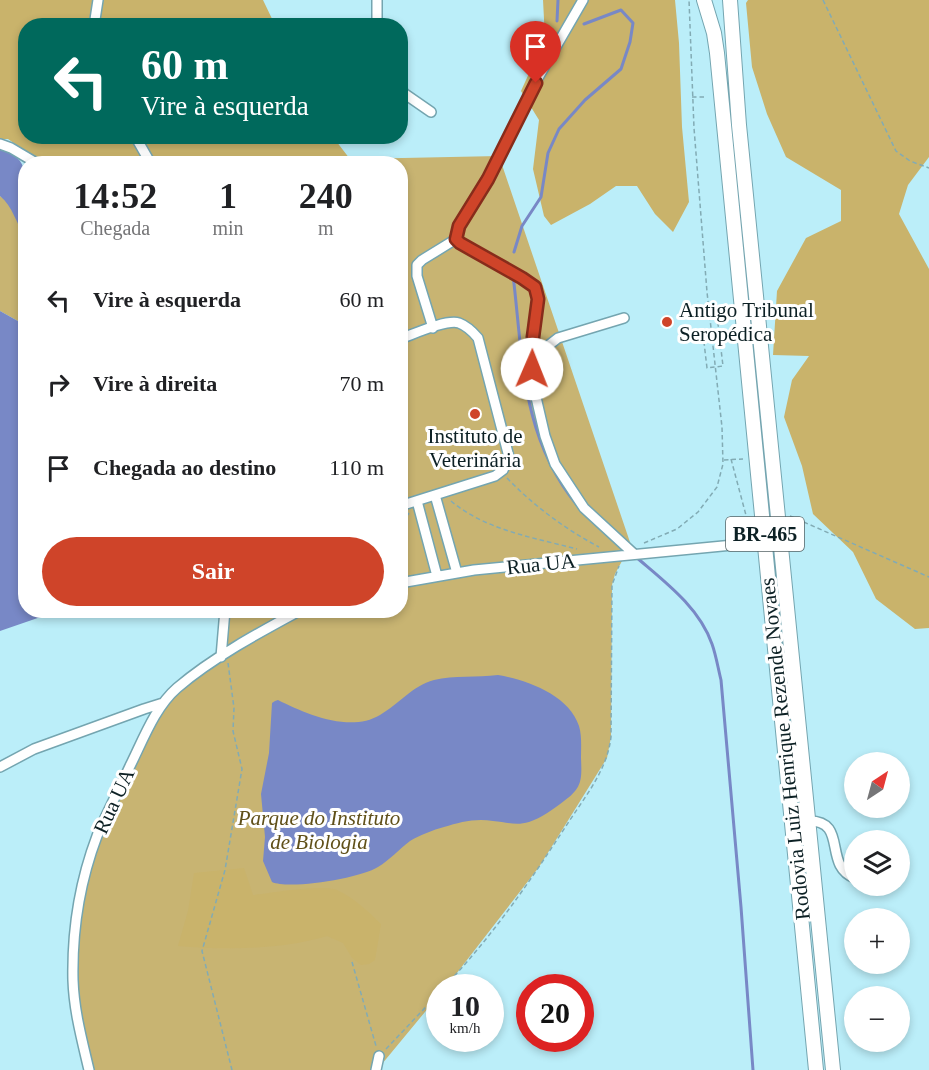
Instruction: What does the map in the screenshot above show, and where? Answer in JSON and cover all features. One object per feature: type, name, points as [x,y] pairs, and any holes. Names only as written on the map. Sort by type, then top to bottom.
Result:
[{"type":"highway","name":"Rodovia Luiz Henrique Rezende Novaes","points":[[704,0],[714,33],[717,53],[816,1070]]},
{"type":"highway","name":"Rodovia Luiz Henrique Rezende Novaes","points":[[730,0],[739,125],[832,1070]]},
{"type":"lane","points":[[95,18],[98,0]]},
{"type":"lane","points":[[377,0],[377,18]]},
{"type":"lane","points":[[433,328],[417,276],[417,266],[422,260],[456,239],[459,226],[488,179],[536,83],[583,0]]},
{"type":"lane","points":[[408,96],[431,112]]},
{"type":"lane","points":[[0,144],[24,156]]},
{"type":"lane","points":[[456,239],[535,287],[538,299],[531,358],[532,380],[539,417],[555,464],[584,508],[634,554]]},
{"type":"lane","points":[[531,358],[558,338],[624,318]]},
{"type":"lane","points":[[408,336],[446,323],[461,324],[478,338],[508,454],[508,461],[502,472],[495,476],[408,504]]},
{"type":"lane","points":[[438,494],[457,573]]},
{"type":"lane","points":[[417,501],[437,576]]},
{"type":"lane","name":"Rua UA","points":[[408,581],[457,573],[765,542]]},
{"type":"lane","points":[[224,655],[225,618]]},
{"type":"lane","name":"Rua UA","points":[[89,1070],[78,1020],[74,980],[76,926],[83,884],[96,839],[109,807],[163,704],[176,689],[224,655],[287,618]]},
{"type":"lane","points":[[0,767],[34,749],[163,704]]},
{"type":"lane","points":[[808,821],[821,822],[829,829],[833,836],[839,865],[844,871]]},
{"type":"lane","points":[[376,1070],[379,1056]]},
{"type":"path","points":[[455,974],[496,928],[524,890],[593,785],[607,758],[612,737],[612,585],[622,561],[634,554],[642,544],[677,528],[698,512],[717,487],[723,460],[722,427],[707,292],[692,97],[689,0]]},
{"type":"path","points":[[823,0],[896,151],[910,161],[929,168]]},
{"type":"path","points":[[692,97],[706,97]]},
{"type":"path","points":[[688,336],[703,334],[706,368],[723,366],[718,324],[721,323]]},
{"type":"path","points":[[723,460],[744,459]]},
{"type":"path","points":[[502,472],[518,490],[567,530],[615,556]]},
{"type":"path","points":[[438,494],[457,507],[496,527],[581,550]]},
{"type":"path","points":[[408,515],[417,501]]},
{"type":"path","points":[[778,511],[929,577]]},
{"type":"path","points":[[224,655],[234,708],[233,731],[242,769],[225,870],[202,951],[232,1070]]},
{"type":"path","points":[[352,962],[379,1056]]},
{"type":"path","points":[[379,1056],[426,1007]]},
{"type":"green space","name":"Parque do Instituto de Biologia","points":[[499,156],[634,554],[553,566],[622,561],[612,585],[611,737],[607,758],[539,867],[456,974],[426,974],[426,1011],[377,1070],[89,1070],[78,1020],[76,925],[96,839],[163,703],[221,657],[221,618],[408,618],[408,158]]},
{"type":"green space","points":[[0,196],[8,202],[18,223],[18,321],[0,311]]},
{"type":"shaded area","points":[[0,0],[263,0],[272,18],[18,18],[18,144],[338,144],[348,156],[32,156],[8,139],[0,139]]},
{"type":"shaded area","points":[[543,0],[675,0],[689,202],[673,232],[655,214],[637,186],[616,186],[590,204],[551,225],[544,216],[533,169],[539,120],[521,91],[545,38]]},
{"type":"shaded area","points":[[748,0],[929,0],[929,157],[908,185],[899,214],[929,269],[929,628],[915,629],[876,599],[853,552],[813,514],[802,466],[784,417],[792,380],[809,356],[773,355],[777,291],[806,238],[841,221],[841,190],[786,157],[767,114],[752,67],[746,3]]},
{"type":"shaded area","points":[[244,868],[253,895],[309,888],[330,888],[355,901],[381,924],[375,960],[361,965],[352,958],[343,943],[327,936],[291,944],[253,948],[178,946],[188,911],[194,873]]},
{"type":"water","points":[[0,148],[18,159],[18,224],[0,196]]},
{"type":"water","points":[[0,311],[18,321],[18,618],[38,618],[0,631]]},
{"type":"water","points":[[498,675],[534,685],[546,691],[557,698],[574,715],[581,734],[581,772],[580,783],[570,796],[547,813],[529,822],[515,824],[474,820],[431,831],[410,841],[378,867],[357,875],[309,884],[294,885],[272,882],[263,861],[265,837],[261,794],[269,753],[272,703],[278,700],[328,720],[355,722],[380,715],[419,686],[434,680]]},
{"type":"waterway","points":[[557,21],[558,0]]},
{"type":"waterway","points":[[514,252],[522,226],[541,197],[548,153],[559,129],[585,100],[621,69],[630,42],[633,23],[621,10],[584,24]]},
{"type":"waterway","points":[[513,275],[523,366],[535,424],[545,452],[559,479],[577,505]]},
{"type":"waterway","points":[[636,557],[680,596],[699,618],[712,644],[717,662],[721,680],[753,1070]]},
{"type":"place","name":"Antigo Tribunal Seropédica","points":[[667,322]]},
{"type":"place","name":"Instituto de Veterinária","points":[[475,414]]},
{"type":"route","points":[[532,369],[531,358],[538,299],[535,287],[460,243],[456,239],[456,233],[488,179],[536,83]]}]
